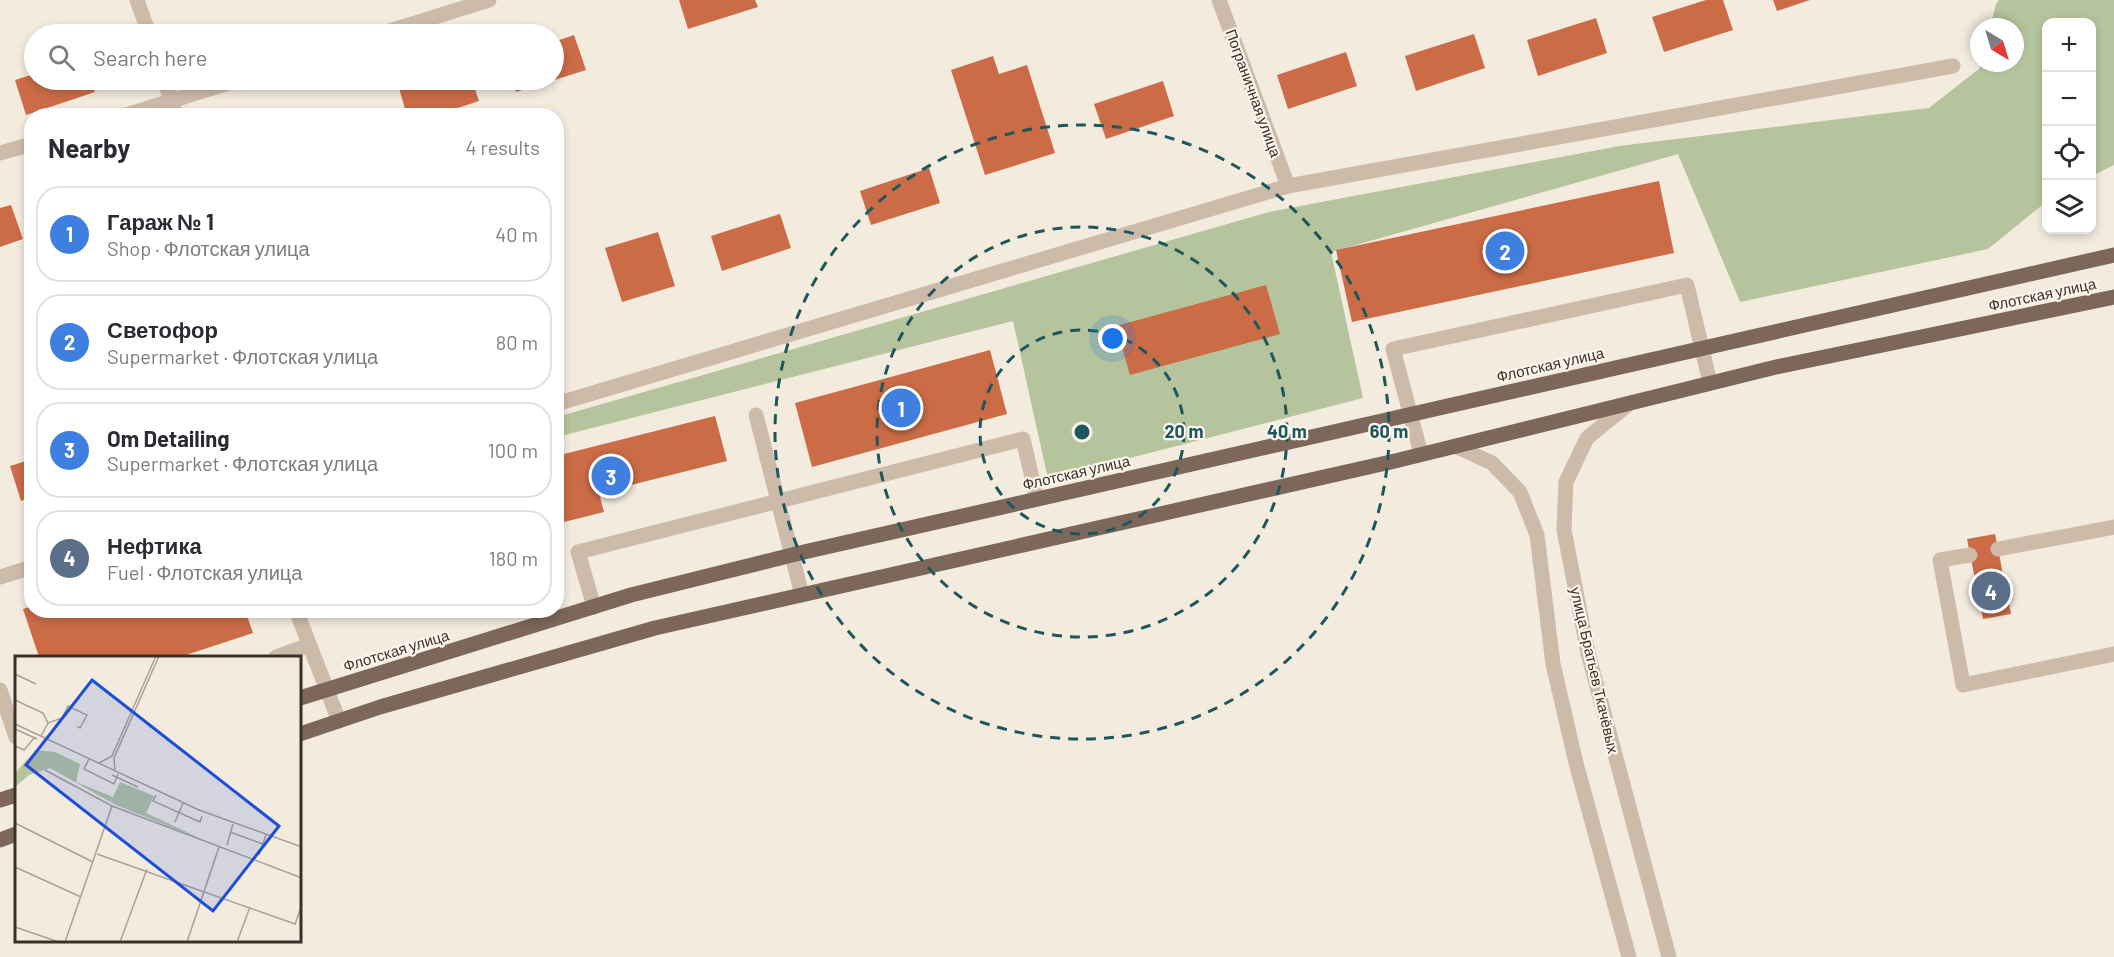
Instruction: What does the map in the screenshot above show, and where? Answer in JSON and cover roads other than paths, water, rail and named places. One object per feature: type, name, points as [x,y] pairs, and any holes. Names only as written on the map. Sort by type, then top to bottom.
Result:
[{"type":"main road","name":"Флотская улица","points":[[564,616],[631,595],[792,555],[2114,255]]},
{"type":"main road","name":"Флотская улица","points":[[302,733],[380,707],[655,628],[1421,454],[1776,367],[2114,297]]},
{"type":"main road","name":"Флотская улица","points":[[302,697],[558,618]]},
{"type":"main road","points":[[0,800],[15,795]]},
{"type":"main road","points":[[0,840],[15,834]]},
{"type":"street","points":[[137,0],[145,24]]},
{"type":"street","points":[[412,24],[489,0]]},
{"type":"street","name":"Пограничная улица","points":[[1219,0],[1288,186]]},
{"type":"street","points":[[564,402],[1288,186],[1953,66]]},
{"type":"street","points":[[167,90],[173,108],[215,90]]},
{"type":"street","points":[[0,153],[24,146]]},
{"type":"street","points":[[1421,454],[1393,349],[1687,285],[1710,383]]},
{"type":"street","name":"улица Братьев Ткачёвых","points":[[1630,403],[1587,438],[1566,482],[1564,530],[1588,653],[1669,957]]},
{"type":"street","points":[[756,416],[802,595]]},
{"type":"street","points":[[594,607],[578,552],[1023,439],[1037,499]]},
{"type":"street","points":[[1455,446],[1492,463],[1520,492],[1537,535],[1553,664],[1576,763],[1629,957]]},
{"type":"street","points":[[1998,549],[2114,527]]},
{"type":"street","points":[[1970,555],[1940,560],[1963,685],[2114,654]]},
{"type":"street","points":[[0,578],[24,570]]},
{"type":"street","points":[[299,618],[339,721]]},
{"type":"street","points":[[279,656],[309,645]]},
{"type":"street","points":[[0,690],[15,734]]},
{"type":"place","name":"Светофор","points":[[1505,251]]},
{"type":"place","name":"Гараж № 1","points":[[901,408]]},
{"type":"place","name":"Om Detailing","points":[[611,476]]},
{"type":"place","name":"Нефтика","points":[[1991,591]]}]
